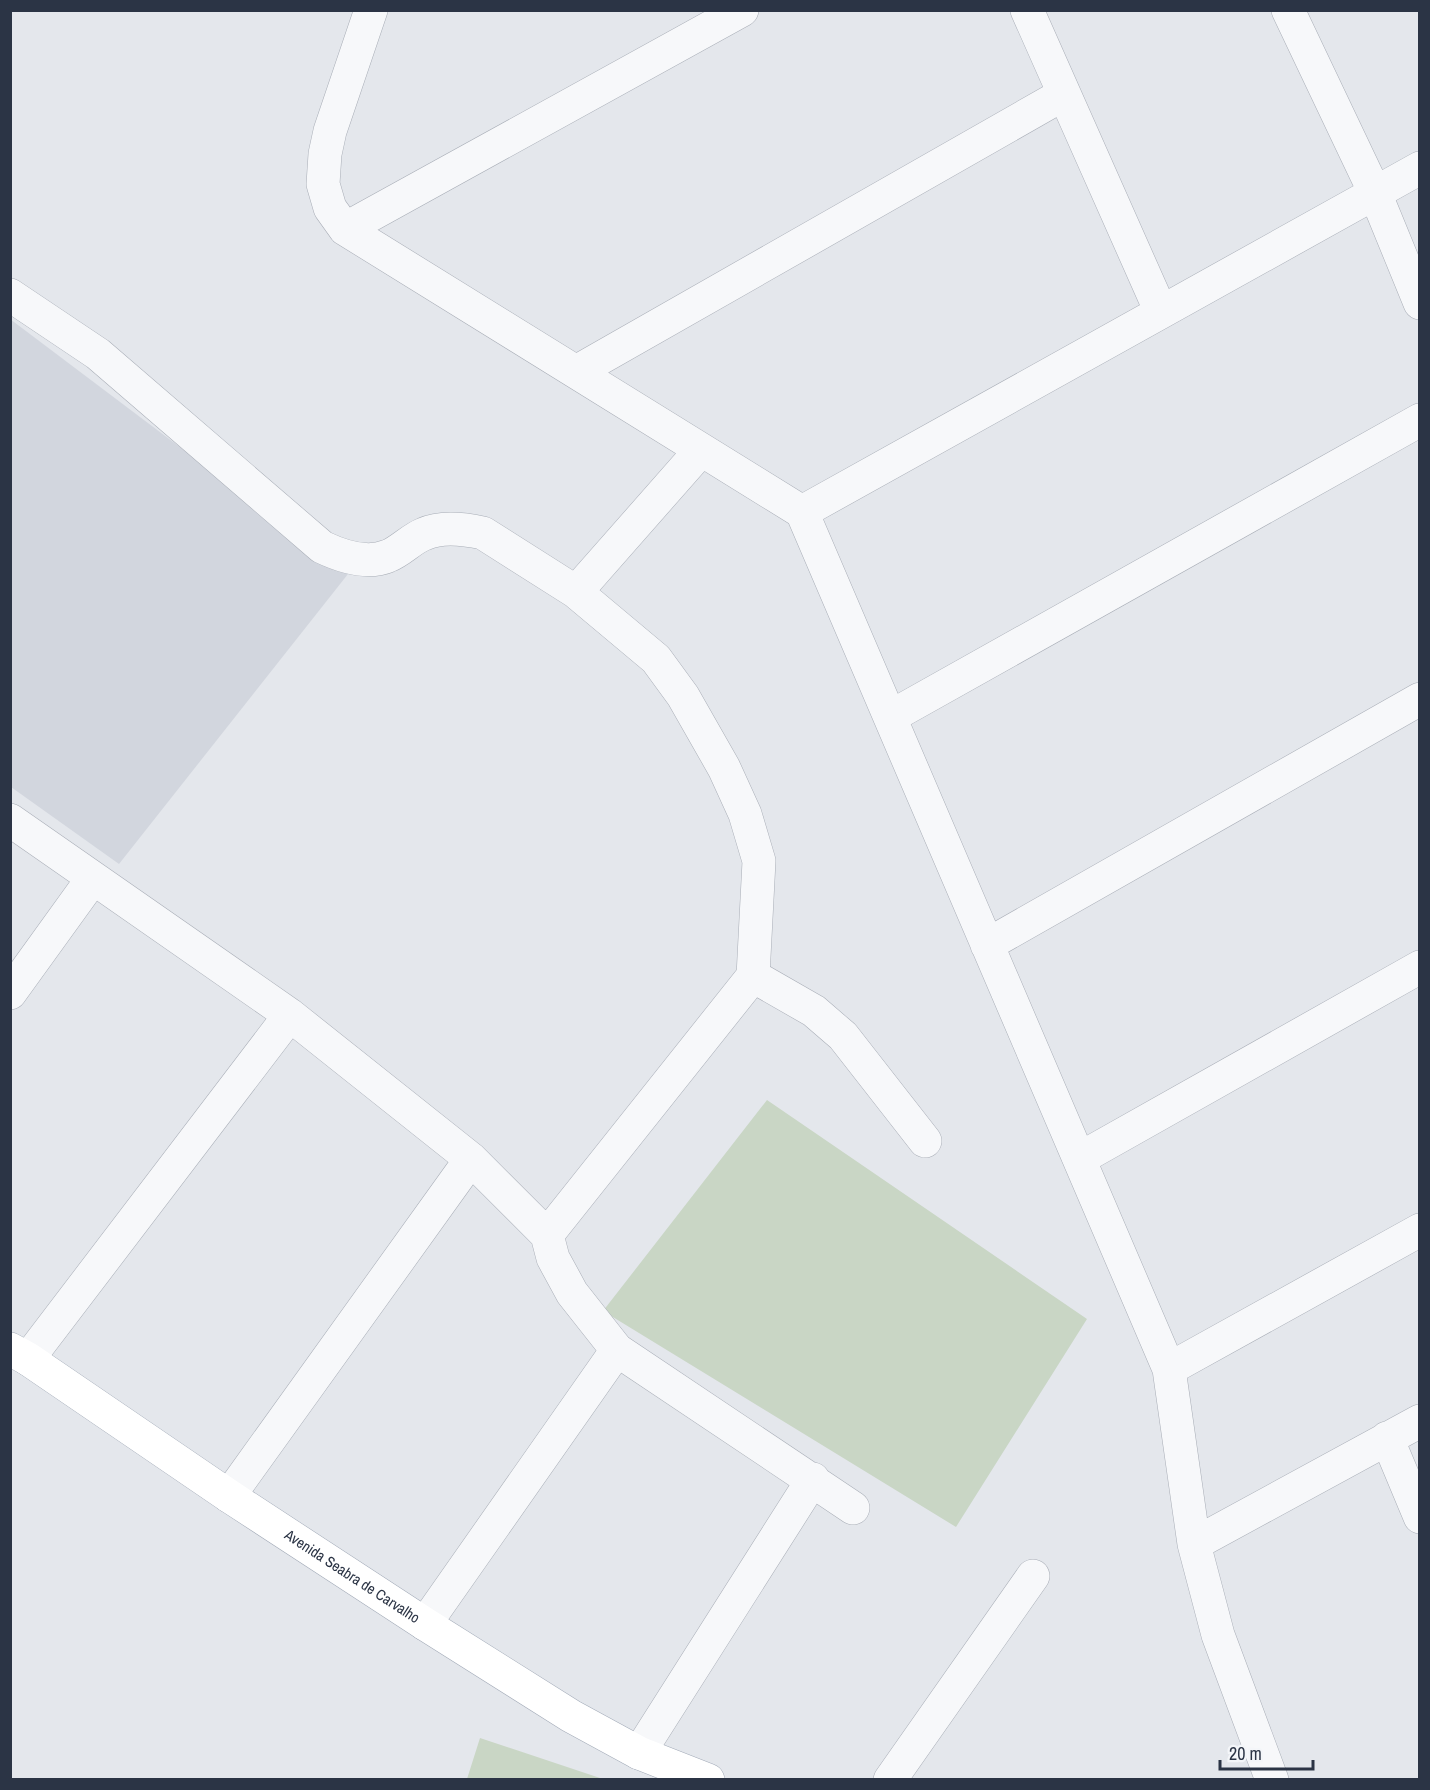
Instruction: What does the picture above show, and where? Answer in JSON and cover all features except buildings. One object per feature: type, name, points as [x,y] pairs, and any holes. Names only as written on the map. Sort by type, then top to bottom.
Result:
[{"type":"main road","name":"Avenida Seabra de Carvalho","points":[[19,1354],[229,1496],[571,1716],[639,1753],[708,1779]]},
{"type":"street","points":[[371,10],[330,131],[325,154],[323,184],[330,208],[345,229],[802,512],[1169,1369],[1194,1544],[1218,1635],[1272,1779]]},
{"type":"street","points":[[345,229],[742,10]]},
{"type":"street","points":[[1027,10],[1161,312]]},
{"type":"street","points":[[1288,10],[1374,193],[1419,303]]},
{"type":"street","points":[[576,372],[1064,94]]},
{"type":"street","points":[[802,512],[1419,168]]},
{"type":"street","points":[[10,295],[98,354],[321,547],[339,555],[371,559],[388,557],[424,533],[448,529],[467,529],[483,533],[576,592],[656,659],[683,696],[728,777],[745,814],[759,861],[753,976],[547,1235]]},
{"type":"street","points":[[890,717],[1419,420]]},
{"type":"street","points":[[576,592],[701,450]]},
{"type":"street","points":[[987,945],[1419,699]]},
{"type":"street","points":[[10,820],[290,1015],[471,1159],[547,1235],[554,1258],[572,1293],[617,1350],[813,1479],[853,1508]]},
{"type":"street","points":[[10,993],[93,878]]},
{"type":"street","points":[[1079,1159],[1419,967]]},
{"type":"street","points":[[753,976],[814,1011],[843,1036],[925,1141]]},
{"type":"street","points":[[19,1354],[290,1015]]},
{"type":"street","points":[[229,1496],[471,1159]]},
{"type":"street","points":[[1169,1369],[1419,1230]]},
{"type":"street","points":[[425,1624],[617,1350]]},
{"type":"street","points":[[1194,1544],[1419,1421]]},
{"type":"street","points":[[1387,1438],[1416,1501]]},
{"type":"street","points":[[639,1753],[813,1479]]},
{"type":"street","points":[[890,1779],[1033,1576]]},
{"type":"shaded area","points":[[10,319],[348,574],[119,864],[11,787]]},
{"type":"green space","points":[[767,1100],[1087,1319],[956,1527],[603,1311]]},
{"type":"green space","points":[[480,1738],[603,1779],[467,1779]]}]
